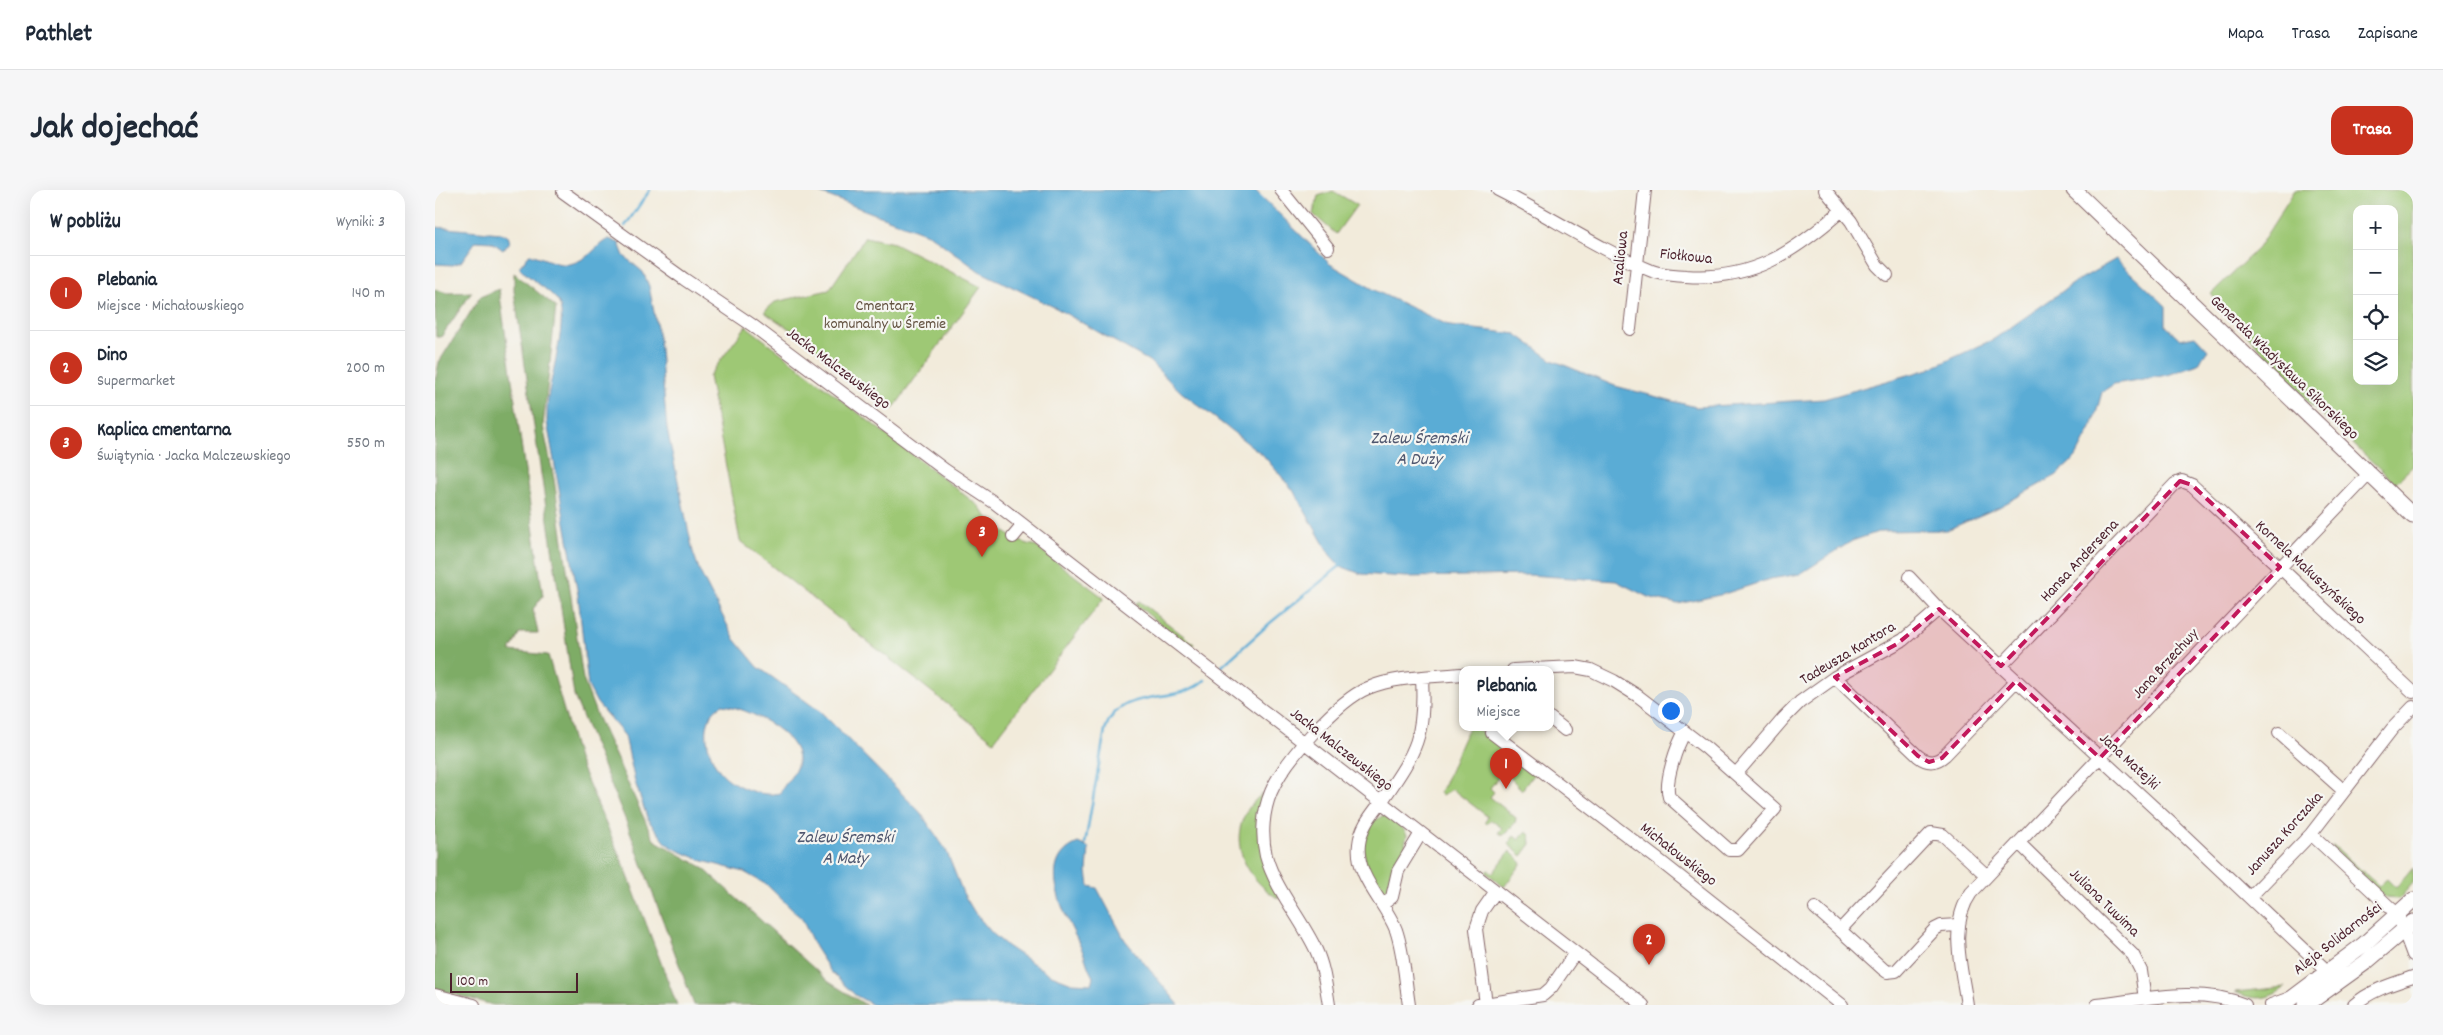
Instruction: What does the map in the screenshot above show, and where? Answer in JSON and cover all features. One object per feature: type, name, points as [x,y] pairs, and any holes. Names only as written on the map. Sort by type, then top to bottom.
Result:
[{"type":"main road","name":"Generała Władysława Sikorskiego","points":[[2074,190],[2413,516]]},
{"type":"main road","name":"Aleja Solidarności","points":[[2286,1001],[2363,945],[2413,900]]},
{"type":"main road","name":"Aleja Solidarności","points":[[2306,1005],[2366,962],[2409,926]]},
{"type":"street","points":[[1281,190],[1328,248]]},
{"type":"street","name":"Fiołkowa","points":[[1498,190],[1534,208],[1565,228],[1654,272],[1700,277],[1718,277],[1752,270],[1807,240],[1841,211]]},
{"type":"street","name":"Azaliowa","points":[[1630,329],[1645,190]]},
{"type":"street","points":[[1825,190],[1851,221],[1877,265],[1887,275]]},
{"type":"street","name":"Jacka Malczewskiego","points":[[563,192],[684,279],[752,325],[933,462],[1023,525],[1640,1004]]},
{"type":"street","name":"Jana Brzechwy","points":[[1967,1005],[1958,925],[1968,898],[2369,474]]},
{"type":"street","name":"Kornela Makuszyńskiego","points":[[2184,481],[2192,485],[2413,692]]},
{"type":"street","name":"Hansa Andersena","points":[[2001,666],[2175,484],[2184,481]]},
{"type":"street","points":[[1013,537],[1023,525]]},
{"type":"street","name":"Jana Matejki","points":[[1909,577],[1939,609],[2250,897],[2327,971]]},
{"type":"street","name":"Tadeusza Kantora","points":[[1737,774],[1784,718],[1818,688],[1897,644],[1939,609]]},
{"type":"street","points":[[1554,668],[1575,667],[1599,673],[1631,691],[1685,732],[1737,774],[1775,809],[1739,850],[1729,850],[1668,794],[1677,749],[1685,732]]},
{"type":"street","points":[[1329,1005],[1319,958],[1272,870],[1264,840],[1265,814],[1273,787],[1305,744],[1334,712],[1356,694],[1375,685],[1459,674]]},
{"type":"street","points":[[1835,677],[1918,756],[1929,762],[1938,761],[1945,755],[2017,681]]},
{"type":"street","points":[[1409,1005],[1399,941],[1383,904],[1362,870],[1358,852],[1363,828],[1410,758],[1419,739],[1423,717],[1422,678]]},
{"type":"street","name":"Janusza Korczaka","points":[[2250,897],[2311,834],[2393,729],[2413,707]]},
{"type":"street","points":[[1554,721],[1565,730]]},
{"type":"street","name":"Michałowskiego","points":[[1504,731],[1496,736],[1673,871],[1842,1005]]},
{"type":"street","name":"Janusza Korczaka","points":[[2279,733],[2344,791]]},
{"type":"street","points":[[1383,904],[1392,896],[1398,871],[1421,833]]},
{"type":"street","points":[[1840,930],[1931,833],[1943,835],[1987,876]]},
{"type":"street","points":[[2311,834],[2409,926],[2405,938],[2413,955]]},
{"type":"street","name":"Juliana Tuwima","points":[[2019,843],[2133,955],[2141,971],[2145,999]]},
{"type":"street","points":[[1496,891],[1482,911],[1476,929],[1482,1004],[1535,998],[1545,994],[1575,953]]},
{"type":"street","points":[[1815,908],[1887,972],[1896,971],[1941,926],[1958,925]]},
{"type":"street","points":[[2354,1005],[2362,997],[2380,988],[2413,977]]},
{"type":"street","points":[[2097,1005],[2201,994],[2225,1002],[2232,1000],[2245,1005]]},
{"type":"street","points":[[435,995],[474,1005]]},
{"type":"street","points":[[2271,1005],[2286,1001]]},
{"type":"highlighted area","points":[[2180,481],[2192,485],[2280,567],[2100,758],[2016,681],[1942,758],[1929,762],[1918,756],[1835,677],[1897,644],[1939,609],[2001,666]]},
{"type":"green space","points":[[2295,190],[2413,190],[2413,466],[2395,483],[2307,401],[2211,294],[2258,248]]},
{"type":"green space","points":[[1333,191],[1357,205],[1336,234],[1313,214],[1318,196]]},
{"type":"green space","name":"Cmentarz komunalny w Śremie","points":[[865,237],[894,243],[981,287],[893,409],[791,330],[764,312],[775,302],[829,290]]},
{"type":"green space","points":[[514,273],[556,307],[543,426],[554,479],[583,679],[597,716],[654,840],[702,867],[829,982],[866,1005],[694,1005],[628,826],[574,696],[514,291]]},
{"type":"green space","points":[[435,289],[447,293],[472,292],[441,337],[436,337]]},
{"type":"green space","points":[[499,289],[543,596],[533,609],[538,633],[520,633],[510,651],[548,655],[578,759],[627,873],[677,1005],[493,1005],[435,989],[435,382],[439,362],[480,297]]},
{"type":"green space","name":"Cmentarz komunalny w Śremie","points":[[746,326],[980,507],[996,525],[1012,537],[1034,545],[1104,598],[994,741],[740,541],[709,376]]},
{"type":"green space","points":[[1139,601],[1194,644],[1191,648],[1135,604]]},
{"type":"green space","points":[[1468,731],[1480,731],[1535,772],[1522,790],[1509,776],[1507,778],[1501,774],[1490,788],[1494,792],[1490,797],[1516,818],[1515,823],[1504,835],[1498,833],[1502,828],[1491,820],[1487,824],[1485,822],[1488,817],[1452,789],[1442,796],[1439,793]]},
{"type":"green space","points":[[1264,794],[1262,807],[1279,899],[1265,889],[1254,877],[1245,864],[1241,850],[1239,835],[1242,821],[1250,807]]},
{"type":"green space","points":[[1382,816],[1397,822],[1407,835],[1405,844],[1407,845],[1388,894],[1384,895],[1367,870],[1363,846],[1374,819],[1376,820]]},
{"type":"green space","points":[[1526,832],[1530,835],[1531,844],[1522,856],[1508,844],[1514,836],[1519,840]]},
{"type":"green space","points":[[2333,845],[2379,886],[2387,879],[2396,888],[2413,868],[2413,883],[2399,899],[2385,898],[2332,847]]},
{"type":"green space","points":[[1510,851],[1522,863],[1504,887],[1486,872],[1488,870],[1493,873]]},
{"type":"green space","points":[[2286,987],[2273,995],[2261,998],[2249,997],[2235,992]]},
{"type":"water","name":"Zalew Śremski A Duży","points":[[812,190],[1255,190],[1330,264],[1378,292],[1450,326],[1516,334],[1552,360],[1615,386],[1696,407],[1824,399],[1929,369],[1994,339],[2077,281],[2116,259],[2166,306],[2166,326],[2180,339],[2195,336],[2208,350],[2198,364],[2168,375],[2114,384],[2102,392],[2093,424],[2076,457],[2057,475],[1999,507],[1947,530],[1881,531],[1852,541],[1800,574],[1770,579],[1724,594],[1678,604],[1648,597],[1616,581],[1529,575],[1406,577],[1361,574],[1340,566],[1330,555],[1293,490],[1263,455],[1181,392],[1149,361],[1056,308],[979,271],[930,235]]},
{"type":"water","points":[[435,227],[501,233],[508,236],[510,242],[503,250],[492,242],[476,241],[461,262],[453,265],[435,264]]},
{"type":"water","name":"Zalew Śremski A Mały","points":[[609,239],[619,243],[624,256],[643,272],[649,286],[659,338],[667,429],[693,552],[700,572],[734,638],[758,667],[821,712],[920,812],[946,850],[963,893],[975,913],[992,933],[1007,946],[1049,974],[1072,983],[1091,984],[1093,977],[1063,910],[1055,878],[1057,864],[1064,852],[1078,843],[1089,848],[1087,871],[1089,886],[1097,888],[1125,940],[1179,1005],[873,1005],[855,995],[831,972],[815,947],[802,919],[767,885],[744,872],[703,861],[677,850],[667,844],[648,820],[635,782],[625,736],[597,703],[588,686],[578,595],[547,422],[548,398],[560,333],[560,308],[553,295],[519,267],[530,254],[560,264],[573,263],[590,254]],"holes":[[[722,705],[757,717],[782,732],[797,752],[797,766],[780,793],[764,794],[747,790],[725,776],[715,764],[708,746],[707,727],[714,711]]]},
{"type":"waterway","points":[[625,226],[650,190]]},
{"type":"waterway","points":[[1221,667],[1270,623],[1340,566]]},
{"type":"waterway","points":[[1085,844],[1105,730],[1112,716],[1122,707],[1135,701],[1179,693],[1193,688],[1205,680]]},
{"type":"place","name":"Kaplica cmentarna","points":[[982,557]]},
{"type":"place","name":"Plebania","points":[[1506,789]]},
{"type":"place","name":"Dino","points":[[1649,965]]}]
